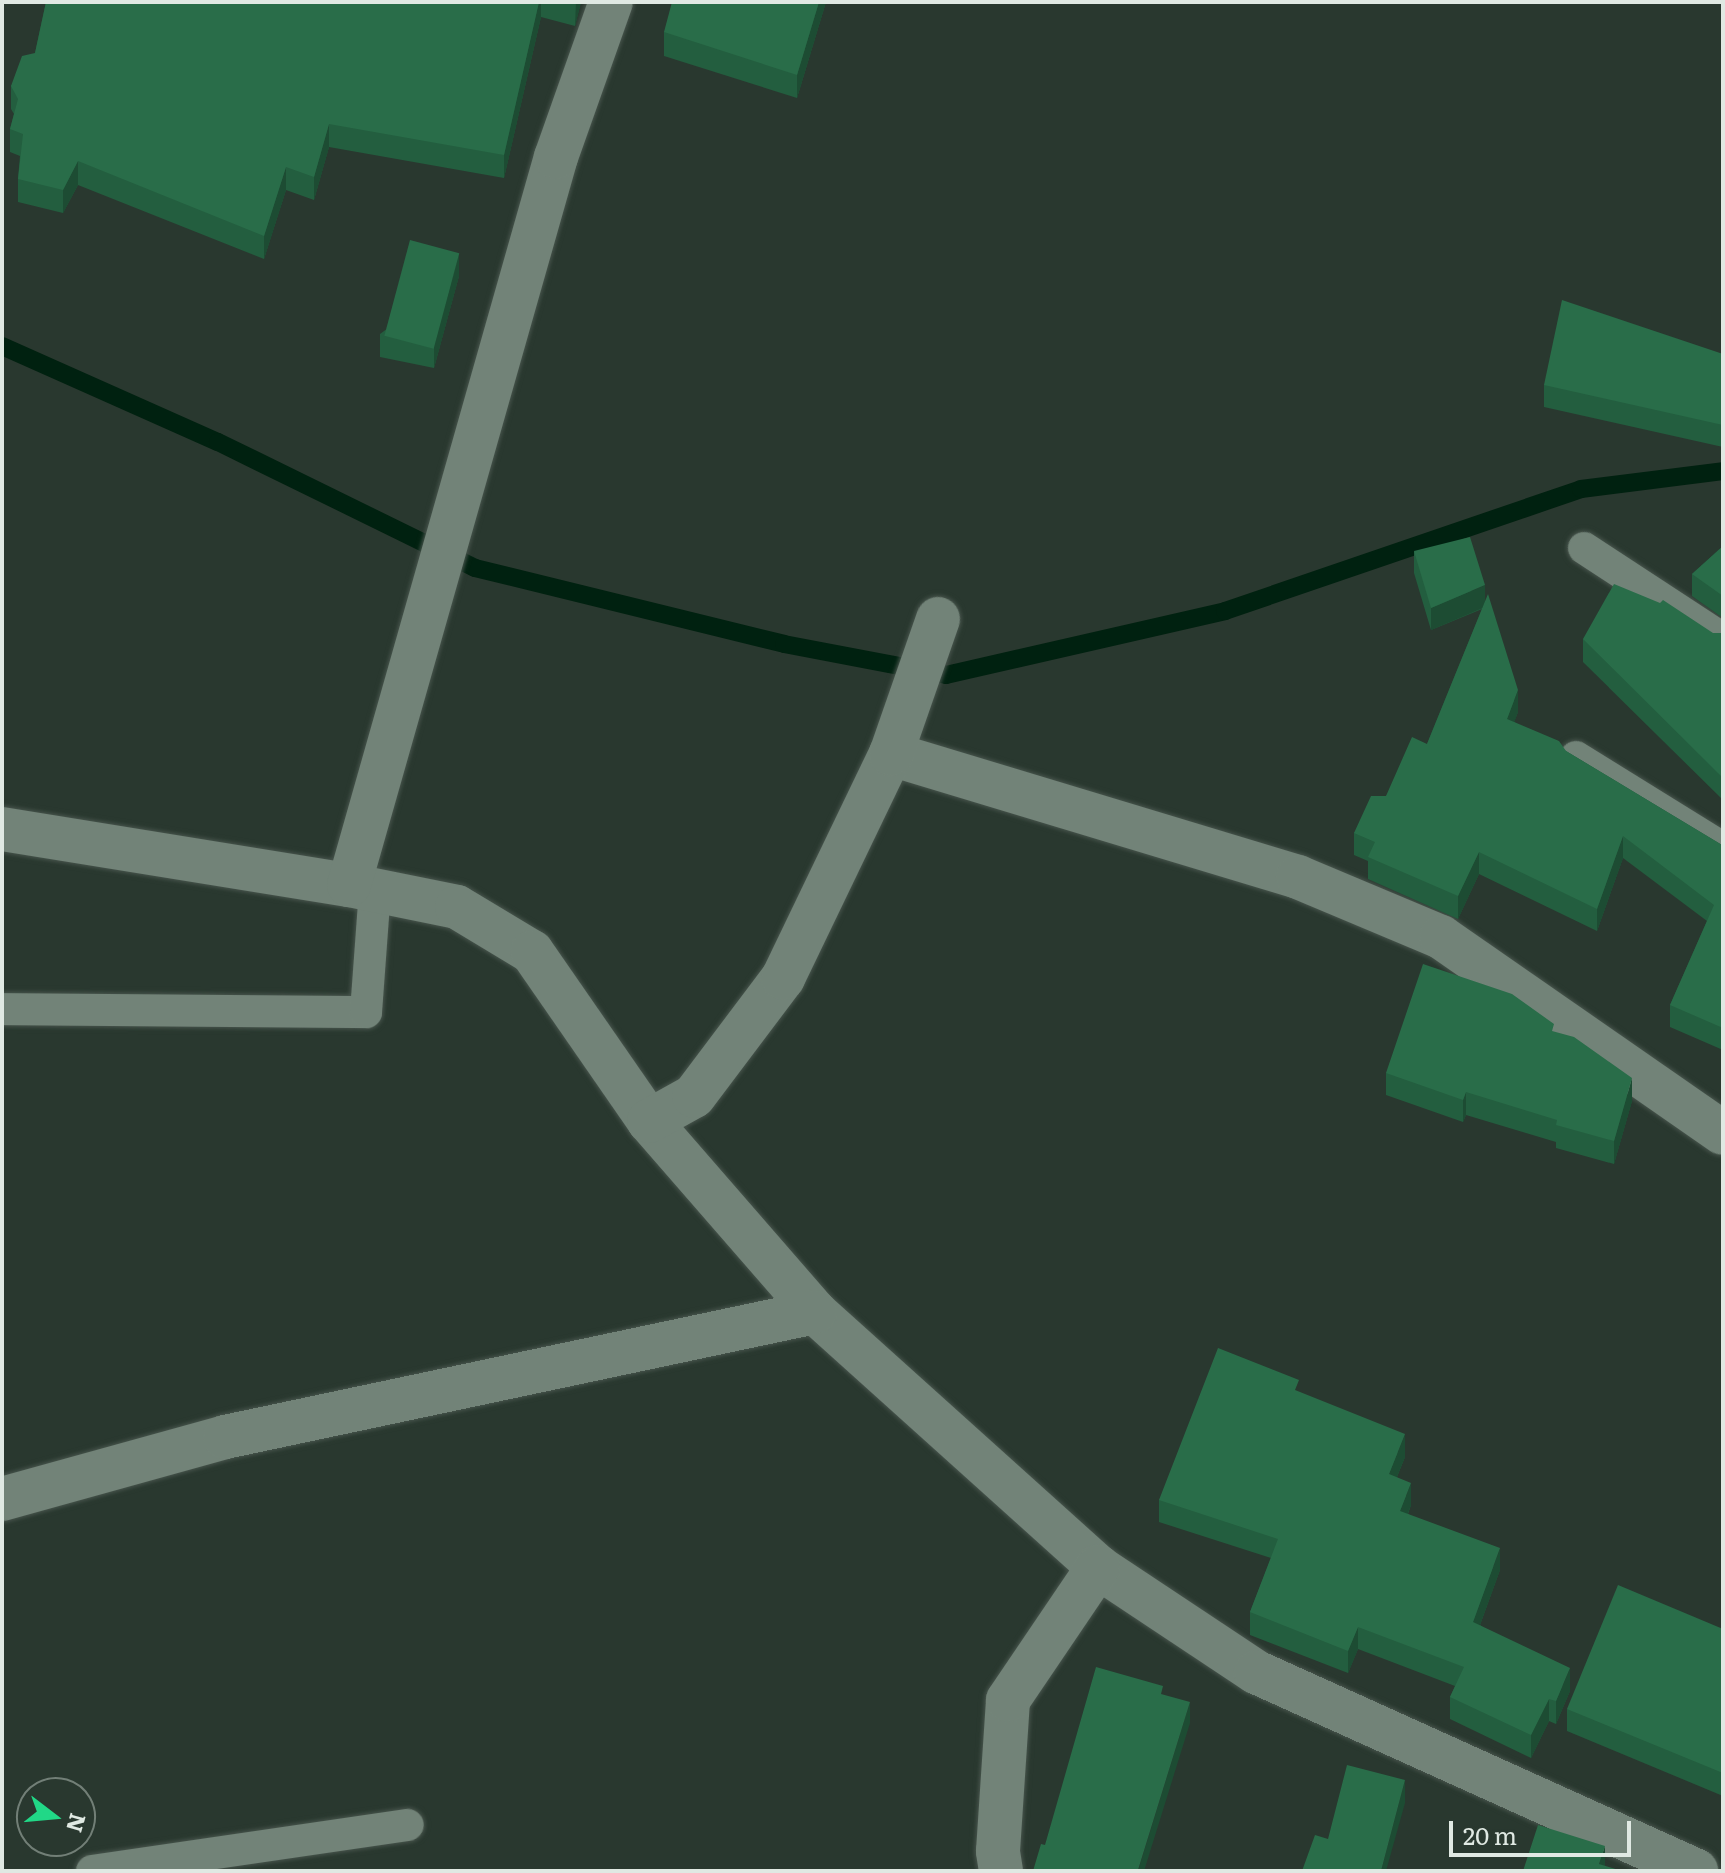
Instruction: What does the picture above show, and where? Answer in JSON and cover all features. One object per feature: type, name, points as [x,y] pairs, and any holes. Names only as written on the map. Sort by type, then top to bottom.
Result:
[{"type":"street","points":[[362,887],[453,520],[556,157],[611,2]]},
{"type":"street","points":[[649,1121],[694,1096],[783,978],[891,754],[934,632]]},
{"type":"street","points":[[891,754],[1298,877],[1441,937],[1723,1133]]},
{"type":"street","points":[[2,829],[362,887],[457,907],[532,952],[649,1121],[815,1312],[1098,1567],[1256,1672],[1696,1871]]},
{"type":"street","points":[[2,1499],[225,1437],[815,1312]]},
{"type":"street","points":[[1001,1871],[998,1851],[1008,1700],[1098,1567]]},
{"type":"lane","points":[[1584,548],[1723,639]]},
{"type":"lane","points":[[1576,757],[1723,848]]},
{"type":"lane","points":[[2,1009],[366,1012],[362,887]]},
{"type":"lane","points":[[92,1871],[408,1825]]},
{"type":"building","points":[[46,2],[539,2],[504,155],[329,124],[314,177],[286,167],[264,236],[78,161],[63,190],[18,179],[23,134],[10,129],[18,99],[11,86],[22,56],[35,53]]},
{"type":"building","points":[[672,2],[819,2],[797,75],[664,32]]},
{"type":"building","points":[[410,240],[459,253],[434,349],[384,336]]},
{"type":"building","points":[[1562,300],[1723,354],[1723,425],[1544,385]]},
{"type":"building","points":[[1470,537],[1485,585],[1431,608],[1414,551]]},
{"type":"building","points":[[1723,546],[1723,596],[1692,574]]},
{"type":"building","points":[[1614,584],[1660,603],[1663,600],[1713,633],[1723,633],[1723,778],[1583,639]]},
{"type":"building","points":[[1488,594],[1518,690],[1507,719],[1559,741],[1566,751],[1723,844],[1723,1028],[1670,1005],[1714,905],[1623,836],[1597,909],[1479,852],[1458,896],[1368,857],[1375,842],[1354,833],[1371,796],[1386,796],[1412,737],[1427,744]]},
{"type":"building","points":[[1423,964],[1512,994],[1554,1024],[1552,1031],[1574,1037],[1632,1078],[1614,1141],[1556,1125],[1557,1120],[1466,1092],[1463,1100],[1386,1073]]},
{"type":"building","points":[[1218,1348],[1299,1380],[1295,1390],[1405,1434],[1389,1474],[1411,1483],[1400,1511],[1500,1548],[1473,1622],[1570,1668],[1556,1701],[1549,1699],[1531,1735],[1450,1697],[1464,1667],[1358,1627],[1348,1651],[1250,1612],[1278,1539],[1159,1500]]},
{"type":"building","points":[[1618,1585],[1723,1629],[1723,1773],[1567,1709]]},
{"type":"building","points":[[1096,1667],[1163,1686],[1161,1694],[1190,1702],[1138,1870],[1142,1871],[1033,1871],[1041,1844],[1045,1845]]},
{"type":"building","points":[[1347,1765],[1405,1780],[1381,1871],[1302,1871],[1315,1835],[1328,1839]]},
{"type":"building","points":[[1538,1825],[1605,1846],[1599,1864],[1622,1871],[1523,1871]]},
{"type":"waterway","points":[[2,346],[218,442],[475,568],[784,644],[946,675],[1225,611],[1581,489],[1723,471]]}]
